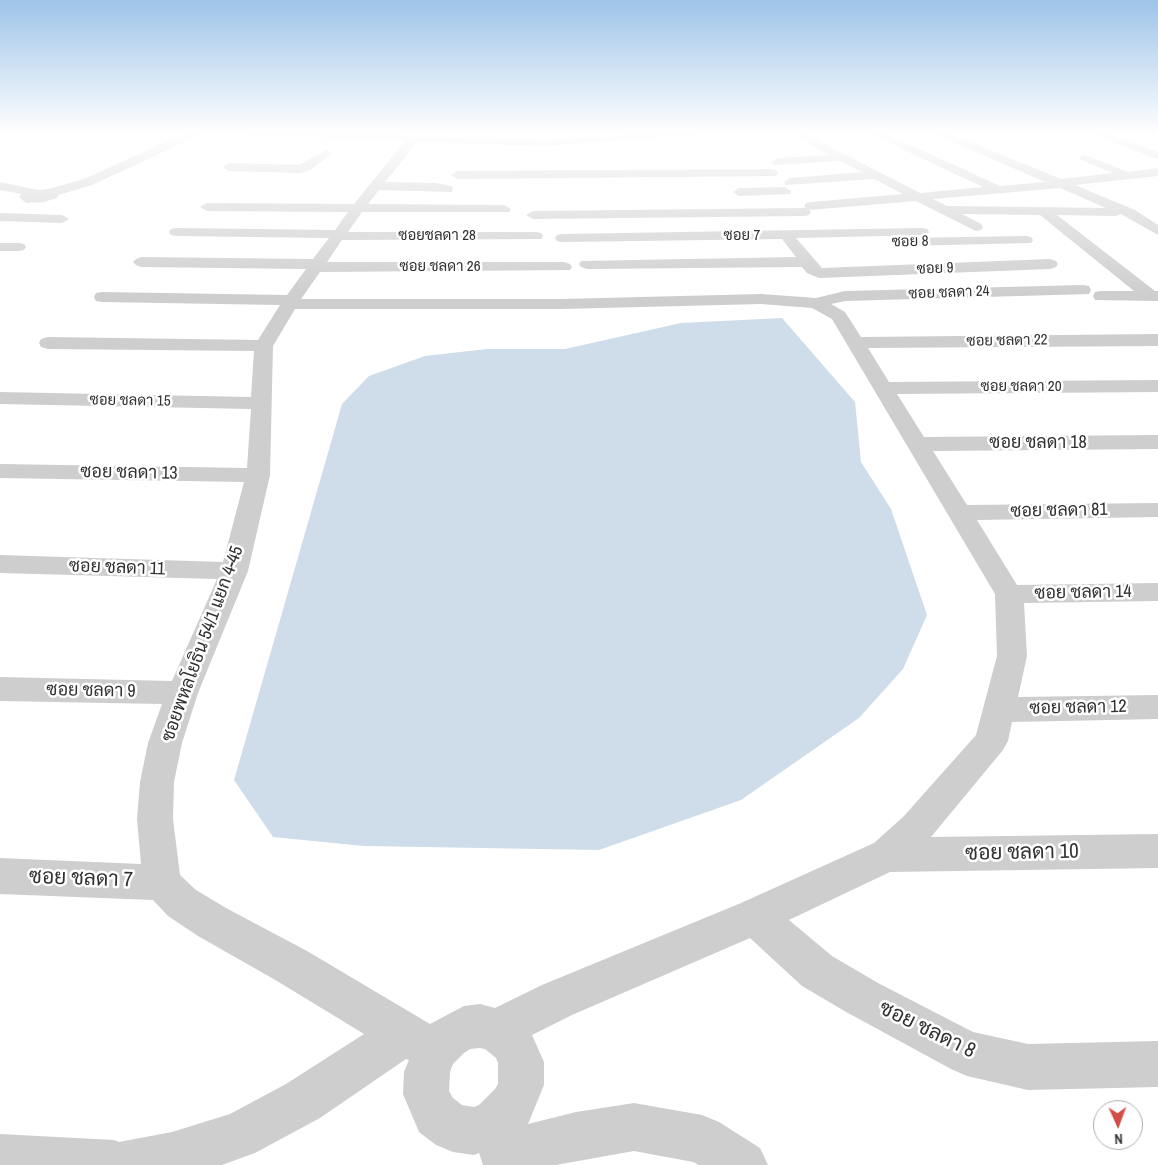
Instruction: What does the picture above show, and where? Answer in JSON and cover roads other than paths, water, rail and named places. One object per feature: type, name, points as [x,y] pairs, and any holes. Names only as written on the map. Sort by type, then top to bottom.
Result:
[{"type":"street","points":[[2,186],[41,195]]},
{"type":"street","points":[[0,216],[41,195],[68,186]]},
{"type":"street","name":"ซอยพหลโยธิน 54/1 แยก 4-45","points":[[162,883],[155,819],[157,782],[165,743],[182,694],[234,571],[258,475],[264,346],[316,265],[375,186]]},
{"type":"street","points":[[727,192],[793,186]]},
{"type":"street","points":[[898,186],[941,210],[974,234],[997,266]]},
{"type":"street","points":[[975,186],[984,191]]},
{"type":"street","points":[[991,186],[999,190]]},
{"type":"street","points":[[533,214],[634,207],[807,209],[1031,186]]},
{"type":"street","points":[[1068,186],[1130,213],[1158,231]]},
{"type":"street","points":[[208,207],[366,197],[434,187],[447,189]]},
{"type":"street","points":[[366,197],[504,210]]},
{"type":"street","points":[[634,207],[648,263]]},
{"type":"street","points":[[941,210],[1130,213]]},
{"type":"street","points":[[1043,211],[1154,296]]},
{"type":"street","points":[[0,216],[62,219]]},
{"type":"street","name":"ซอยชลดา 28","points":[[176,232],[536,236]]},
{"type":"street","name":"ซอย 7","points":[[562,238],[641,237],[790,240],[922,232]]},
{"type":"street","name":"ซอย 8","points":[[790,240],[974,234],[1026,240]]},
{"type":"street","points":[[496,1030],[557,1000],[755,916],[887,855],[917,827],[991,741],[1012,656],[1009,594],[856,343],[818,288],[813,270],[790,240]]},
{"type":"street","points":[[0,247],[19,247]]},
{"type":"street","name":"ซอย ชลดา 26","points":[[141,262],[564,267]]},
{"type":"street","points":[[587,264],[806,262]]},
{"type":"street","name":"ซอย 9","points":[[818,288],[997,266],[1050,264]]},
{"type":"street","points":[[102,297],[291,302],[561,304],[761,299],[818,288]]},
{"type":"street","name":"ซอย ชลดา 24","points":[[818,288],[845,296],[1083,290]]},
{"type":"street","points":[[1101,296],[1154,296]]},
{"type":"street","name":"ซอย ชลดา 22","points":[[856,343],[1158,340]]},
{"type":"street","points":[[48,343],[264,346]]},
{"type":"street","name":"ซอย ชลดา 20","points":[[884,388],[1158,386]]},
{"type":"street","name":"ซอย ชลดา 15","points":[[0,398],[260,403]]},
{"type":"street","name":"ซอย ชลดา 18","points":[[918,444],[1158,442]]},
{"type":"street","name":"ซอย ชลดา 13","points":[[0,471],[258,475]]},
{"type":"street","name":"ซอย ชลดา 81","points":[[959,513],[1158,510]]},
{"type":"street","name":"ซอย ชลดา 11","points":[[0,564],[234,571]]},
{"type":"street","name":"ซอย ชลดา 14","points":[[1009,594],[1158,592]]},
{"type":"street","name":"ซอย ชลดา 9","points":[[0,689],[182,694]]},
{"type":"street","name":"ซอย ชลดา 12","points":[[999,710],[1158,707]]},
{"type":"street","name":"ซอย ชลดา 10","points":[[887,855],[1158,851]]},
{"type":"street","name":"ซอย ชลดา 7","points":[[0,876],[162,883]]},
{"type":"street","points":[[162,883],[182,903],[212,922],[292,966],[420,1042],[426,1072],[426,1094],[436,1115],[453,1128],[474,1131],[501,1147],[634,1127],[702,1139],[743,1165]]},
{"type":"street","name":"ซอย ชลดา 8","points":[[755,916],[817,971],[863,998],[967,1053],[1028,1066],[1158,1064]]},
{"type":"street","points":[[124,1165],[172,1156],[238,1136],[420,1042],[448,1037],[464,1028],[480,1026],[496,1030],[512,1042],[521,1062],[521,1085],[512,1106],[501,1147]]},
{"type":"street","points":[[0,1159],[114,1165]]},
{"type":"water","points":[[782,318],[855,402],[861,462],[891,509],[927,615],[903,669],[859,718],[741,800],[599,850],[364,846],[273,837],[234,780],[342,404],[369,376],[425,356],[487,349],[565,349],[681,323]]}]
